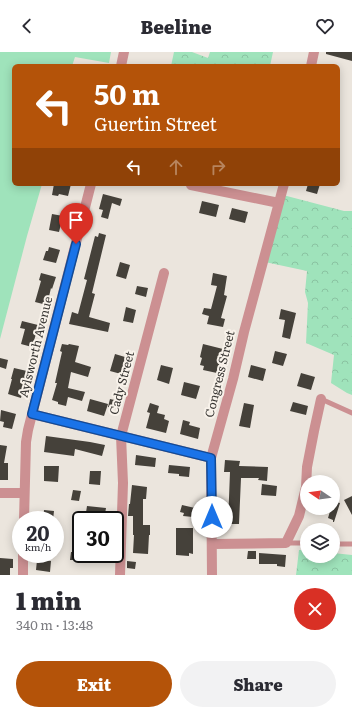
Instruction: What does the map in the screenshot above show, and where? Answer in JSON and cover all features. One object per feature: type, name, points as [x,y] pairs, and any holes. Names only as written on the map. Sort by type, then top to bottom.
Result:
[{"type":"street","points":[[121,64],[124,52]]},
{"type":"street","points":[[311,64],[314,52]]},
{"type":"street","name":"Aylsworth Avenue","points":[[24,511],[27,436],[90,186]]},
{"type":"street","points":[[196,186],[279,203]]},
{"type":"street","name":"Congress Street","points":[[212,575],[211,458],[283,186]]},
{"type":"street","name":"Cady Street","points":[[120,575],[123,483],[121,436],[164,273]]},
{"type":"street","points":[[212,544],[286,543],[299,516],[306,487],[314,431],[321,399]]},
{"type":"street","points":[[32,414],[211,458]]},
{"type":"street","points":[[0,493],[24,493]]},
{"type":"street","points":[[23,563],[23,575]]},
{"type":"lane","points":[[321,399],[352,412]]},
{"type":"lane","points":[[286,543],[300,543]]},
{"type":"lane","points":[[340,544],[352,544]]},
{"type":"green space","points":[[0,52],[111,52],[109,63],[75,57],[73,64],[12,64],[12,186],[41,186],[0,339]]},
{"type":"green space","points":[[174,52],[192,52],[208,58],[210,52],[273,52],[270,64],[171,64]]},
{"type":"green space","points":[[283,195],[344,211],[352,211],[352,395],[331,383],[334,355],[306,343],[308,303],[305,292],[307,271],[265,262]]},
{"type":"green space","points":[[299,550],[300,563],[340,563],[340,554],[352,555],[352,575],[296,575]]},
{"type":"building","points":[[326,52],[352,52],[352,61],[326,54]]},
{"type":"building","points":[[54,186],[70,186],[68,196],[59,194],[58,196],[52,195]]},
{"type":"building","points":[[307,186],[319,186],[317,194],[306,191]]},
{"type":"building","points":[[103,194],[122,199],[120,206],[112,203],[108,219],[101,217],[103,210],[99,209]]},
{"type":"building","points":[[202,201],[219,205],[216,217],[199,213]]},
{"type":"building","points":[[232,208],[248,212],[245,223],[229,219]]},
{"type":"building","points":[[52,214],[63,216],[59,232],[49,230]]},
{"type":"building","points":[[99,233],[106,235],[92,293],[95,294],[89,317],[110,323],[108,332],[69,324],[72,312],[78,314],[87,280],[84,279],[95,236],[98,237]]},
{"type":"building","points":[[49,247],[60,250],[56,263],[43,260]]},
{"type":"building","points":[[120,262],[130,265],[126,279],[116,276]]},
{"type":"building","points":[[41,273],[56,277],[52,289],[51,288],[47,305],[35,302],[41,281],[39,280]]},
{"type":"building","points":[[213,273],[227,276],[224,295],[227,296],[221,318],[225,319],[223,327],[207,324],[209,316],[202,314],[204,308],[211,309],[217,286],[211,285]]},
{"type":"building","points":[[137,286],[148,288],[146,297],[135,294]]},
{"type":"building","points":[[126,307],[136,310],[133,323],[123,321]]},
{"type":"building","points":[[281,309],[296,313],[290,339],[282,337],[285,320],[279,319]]},
{"type":"building","points":[[22,321],[42,326],[39,335],[36,334],[32,347],[21,344],[25,329],[20,328]]},
{"type":"building","points":[[62,344],[79,346],[75,362],[91,367],[88,377],[71,372],[68,388],[85,392],[82,401],[68,397],[66,406],[58,404],[58,402],[52,400],[57,383],[55,383],[62,352],[60,351]]},
{"type":"building","points":[[203,344],[223,349],[217,373],[203,370],[204,366],[200,365]]},
{"type":"building","points":[[275,351],[287,354],[283,366],[272,363]]},
{"type":"building","points":[[115,354],[125,357],[121,374],[110,371]]},
{"type":"building","points":[[0,358],[8,360],[6,369],[0,367]]},
{"type":"building","points":[[161,365],[173,368],[169,384],[157,380]]},
{"type":"building","points":[[251,365],[266,369],[263,381],[248,377]]},
{"type":"building","points":[[14,368],[27,371],[21,398],[8,394]]},
{"type":"building","points":[[301,373],[315,377],[311,390],[297,386]]},
{"type":"building","points":[[184,382],[200,386],[196,399],[181,395]]},
{"type":"building","points":[[90,399],[108,404],[104,416],[87,411]]},
{"type":"building","points":[[110,399],[119,401],[117,409],[108,407]]},
{"type":"building","points":[[293,402],[308,406],[306,415],[290,411]]},
{"type":"building","points":[[150,403],[159,406],[157,413],[165,415],[164,419],[169,421],[166,433],[146,428],[150,413],[147,412]]},
{"type":"building","points":[[244,403],[254,405],[250,428],[239,426]]},
{"type":"building","points":[[1,410],[16,414],[12,429],[3,427],[4,422],[0,421]]},
{"type":"building","points":[[183,420],[190,422],[189,425],[200,428],[198,439],[180,434]]},
{"type":"building","points":[[46,436],[105,445],[102,456],[75,449],[74,456],[44,452]]},
{"type":"building","points":[[0,445],[7,446],[4,463],[8,463],[8,480],[0,480]]},
{"type":"building","points":[[136,455],[156,458],[155,467],[135,465]]},
{"type":"building","points":[[225,460],[240,461],[239,466],[268,467],[267,481],[258,480],[259,478],[241,478],[239,524],[228,524],[230,472],[224,472]]},
{"type":"building","points":[[169,465],[190,467],[189,477],[168,473]]},
{"type":"building","points":[[44,466],[59,466],[58,482],[44,481]]},
{"type":"building","points":[[90,471],[101,471],[100,485],[89,484]]},
{"type":"building","points":[[262,484],[277,486],[276,496],[261,495]]},
{"type":"building","points":[[132,485],[147,487],[146,499],[143,499],[143,525],[150,525],[148,554],[133,553],[133,516],[128,516]]},
{"type":"building","points":[[73,490],[81,491],[79,501],[71,500]]},
{"type":"building","points":[[352,496],[352,515],[344,500]]},
{"type":"building","points":[[182,505],[195,508],[193,517],[183,516],[184,513],[180,512]]},
{"type":"building","points":[[87,506],[106,508],[106,511],[86,511]]},
{"type":"building","points":[[329,515],[336,515],[334,522],[328,518]]},
{"type":"building","points":[[176,528],[193,528],[193,554],[189,553],[189,556],[176,555]]},
{"type":"building","points":[[248,551],[256,551],[256,559],[247,559]]},
{"type":"building","points":[[71,552],[72,552],[72,560],[70,560]]},
{"type":"building","points":[[259,553],[286,555],[285,567],[277,566],[277,564],[259,564]]},
{"type":"building","points":[[0,558],[12,559],[13,568],[10,568],[10,575],[0,575]]},
{"type":"building","points":[[127,561],[136,562],[135,569],[127,568]]},
{"type":"building","points":[[37,563],[51,563],[50,572],[36,570]]},
{"type":"route","points":[[76,244],[32,414],[211,458],[212,517]]}]
